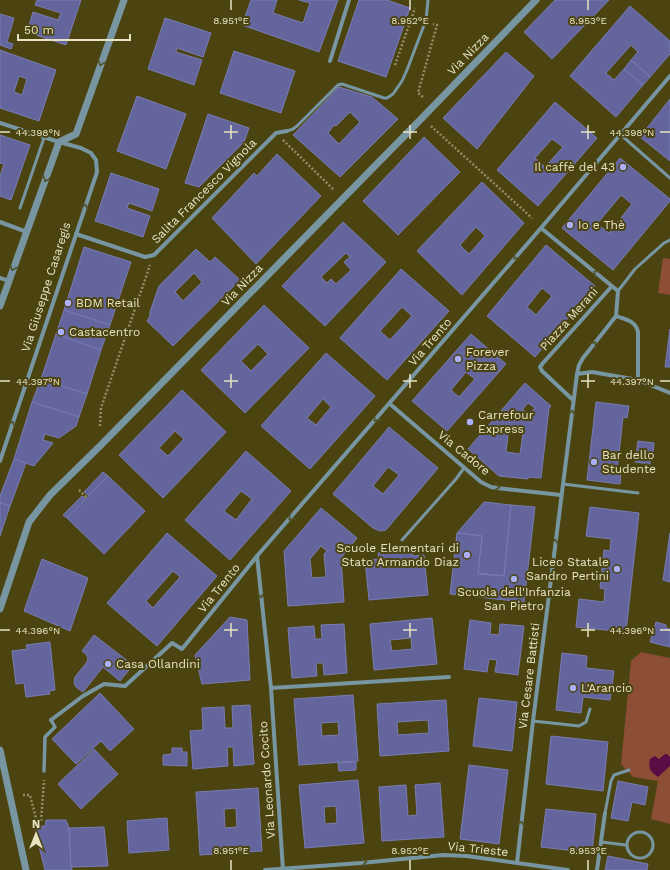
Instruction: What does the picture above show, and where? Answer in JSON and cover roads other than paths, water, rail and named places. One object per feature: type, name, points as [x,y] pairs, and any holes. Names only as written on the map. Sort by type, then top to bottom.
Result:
[{"type":"street","points":[[0,306],[59,142],[76,134],[124,0]]},
{"type":"street","points":[[330,61],[348,0]]},
{"type":"street","name":"Via Nizza","points":[[0,609],[29,522],[50,495],[100,446],[536,0]]},
{"type":"street","name":"Via Trento","points":[[51,720],[82,696],[104,684],[125,686],[172,643],[182,649],[257,556],[390,404],[670,76]]},
{"type":"street","name":"Via Giuseppe Casaregis","points":[[0,123],[44,138],[81,148],[91,153],[96,160],[97,172],[0,460]]},
{"type":"street","name":"Salita Francesco Vignola","points":[[76,234],[145,257],[154,255],[276,133],[287,131]]},
{"type":"street","points":[[0,222],[27,232]]},
{"type":"street","name":"Piazza Merani","points":[[541,228],[618,291],[616,316]]},
{"type":"street","points":[[0,278],[9,281]]},
{"type":"street","name":"Piazza Merani","points":[[573,400],[542,371],[540,367],[612,286]]},
{"type":"street","points":[[638,380],[637,327],[630,321],[616,316],[583,358],[579,365],[577,374],[592,372],[638,380],[670,393]]},
{"type":"street","name":"Via Cesare Battisti","points":[[517,863],[533,721],[577,374]]},
{"type":"street","name":"Via Cadore","points":[[390,404],[481,482],[491,487],[561,495]]},
{"type":"street","name":"Via Leonardo Cocito","points":[[257,556],[271,688],[283,869]]},
{"type":"street","points":[[271,688],[448,677]]},
{"type":"street","points":[[44,771],[45,737],[55,727],[51,720]]},
{"type":"street","points":[[0,750],[26,870]]},
{"type":"street","points":[[597,870],[605,813]]},
{"type":"street","name":"Via Trieste","points":[[265,870],[443,855],[467,856],[568,870]]},
{"type":"lane","points":[[287,131],[298,126],[338,85],[342,84],[384,98],[390,96],[402,81],[407,70],[426,20],[428,0]]},
{"type":"lane","points":[[621,135],[670,178]]},
{"type":"lane","points":[[20,208],[44,138]]},
{"type":"lane","name":"Piazza Merani","points":[[618,291],[635,269],[664,242],[670,240]]},
{"type":"lane","points":[[402,540],[464,468]]},
{"type":"lane","points":[[563,484],[638,492]]},
{"type":"lane","points":[[533,721],[579,726],[586,722],[590,709]]},
{"type":"lane","points":[[605,813],[611,781],[614,775],[629,770]]},
{"type":"lane","points":[[640,832],[649,835],[652,839],[653,848],[649,855],[642,859],[637,859],[630,855],[627,851],[626,845],[631,834],[640,832]]},
{"type":"lane","points":[[601,842],[626,845]]},
{"type":"place","name":"Il caffè del 43","points":[[623,167]]},
{"type":"place","name":"Io e Thè","points":[[570,225]]},
{"type":"place","name":"BDM Retail","points":[[68,303]]},
{"type":"place","name":"Castacentro","points":[[61,332]]},
{"type":"place","name":"Forever Pizza","points":[[458,359]]},
{"type":"place","name":"Carrefour Express","points":[[470,422]]},
{"type":"place","name":"Bar dello Studente","points":[[594,462]]},
{"type":"place","name":"Scuole Elementari di Stato Armando Diaz","points":[[467,555]]},
{"type":"place","name":"Liceo Statale Sandro Pertini","points":[[617,569]]},
{"type":"place","name":"Scuola dell'Infanzia San Pietro","points":[[514,579]]},
{"type":"place","name":"Casa Ollandini","points":[[108,664]]},
{"type":"place","name":"L'Arancio","points":[[573,688]]}]
